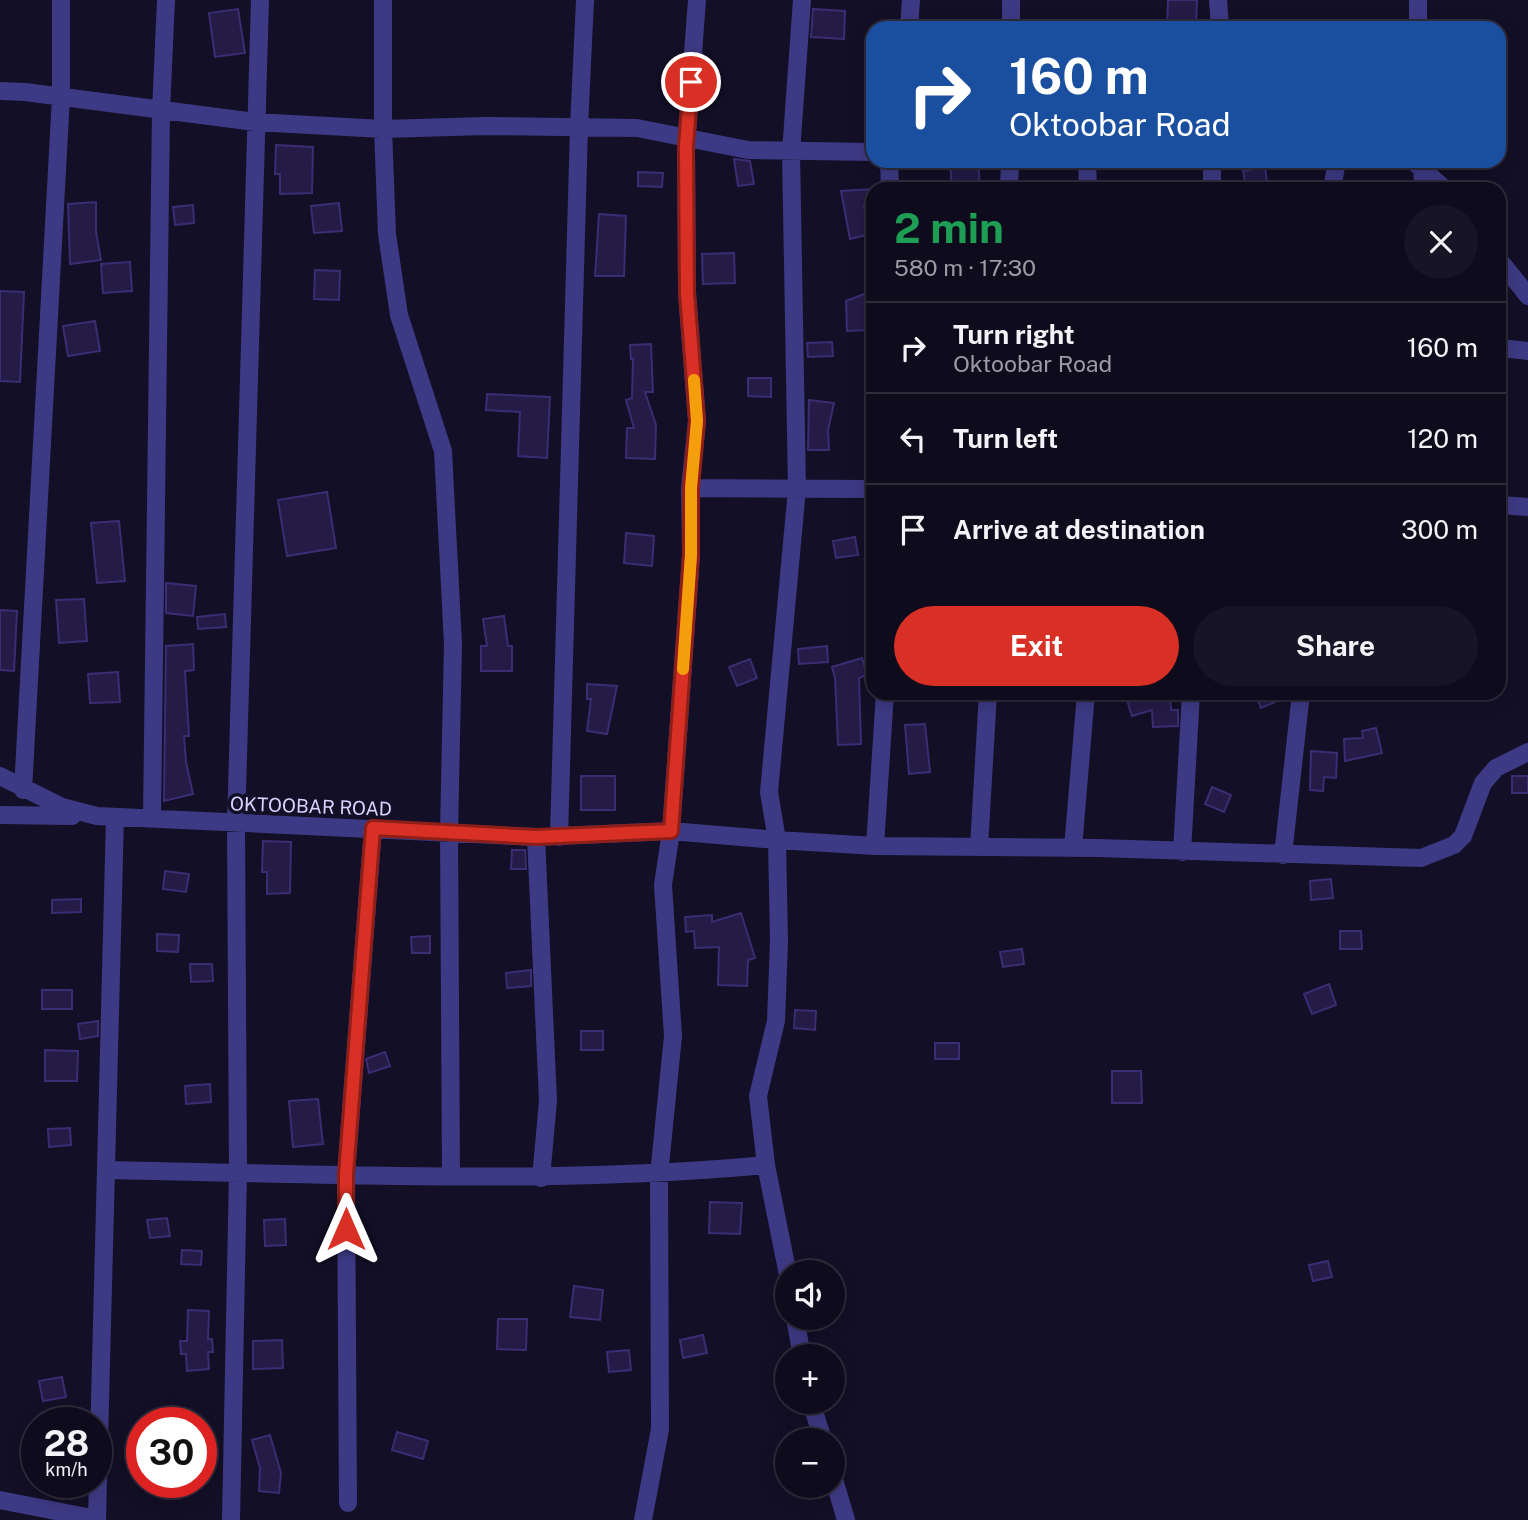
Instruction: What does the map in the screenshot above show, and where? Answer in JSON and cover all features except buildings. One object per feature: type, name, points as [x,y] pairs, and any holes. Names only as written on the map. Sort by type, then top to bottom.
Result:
[{"type":"street","points":[[23,790],[61,97],[61,0]]},
{"type":"street","points":[[152,819],[161,111],[166,0]]},
{"type":"street","points":[[231,1520],[238,1172],[236,825],[260,0]]},
{"type":"street","points":[[383,0],[383,129],[387,234],[399,315],[443,451],[453,644],[449,832],[451,1176]]},
{"type":"street","points":[[559,837],[585,0]]},
{"type":"street","points":[[643,1520],[660,1429],[659,1175],[673,1036],[663,885],[671,831],[691,555],[691,488],[697,421],[687,293],[687,137],[697,0]]},
{"type":"street","points":[[785,1260],[766,1165],[758,1096],[776,1021],[779,942],[777,840],[769,792],[797,489],[791,152],[802,0]]},
{"type":"street","points":[[910,21],[911,0]]},
{"type":"street","points":[[1010,0],[1011,21]]},
{"type":"street","points":[[1218,0],[1220,21]]},
{"type":"street","points":[[1418,0],[1418,21]]},
{"type":"street","points":[[0,91],[255,122],[383,129],[637,128],[748,150],[866,152]]},
{"type":"street","points":[[1424,168],[1438,182]]},
{"type":"street","points":[[1506,268],[1528,296]]},
{"type":"street","points":[[1506,349],[1528,351]]},
{"type":"street","points":[[691,488],[866,489]]},
{"type":"street","points":[[1506,505],[1528,507]]},
{"type":"street","points":[[875,846],[885,700]]},
{"type":"street","points":[[979,847],[988,700]]},
{"type":"street","points":[[1073,848],[1085,700]]},
{"type":"street","points":[[1182,852],[1191,700]]},
{"type":"street","points":[[1283,855],[1300,700]]},
{"type":"street","name":"OKTOOBAR ROAD","points":[[0,776],[23,790],[62,807],[97,816],[236,825],[373,828],[536,837],[671,831],[875,846],[1073,848],[1421,858],[1454,845],[1463,836],[1483,783],[1496,768],[1528,752]]},
{"type":"street","points":[[0,815],[97,816]]},
{"type":"street","points":[[0,1500],[97,1520],[116,817]]},
{"type":"street","points":[[348,1503],[346,1174],[373,828]]},
{"type":"street","points":[[536,837],[548,1101],[541,1178]]},
{"type":"street","points":[[106,1170],[541,1178],[659,1175],[766,1165]]},
{"type":"street","points":[[840,1498],[846,1520]]},
{"type":"slow traffic","points":[[683,669],[691,555],[691,488],[697,421],[694,380]]},
{"type":"route","points":[[346,1229],[346,1174],[373,828],[536,837],[671,831],[691,555],[691,488],[697,421],[687,293],[686,146],[691,82]]}]
